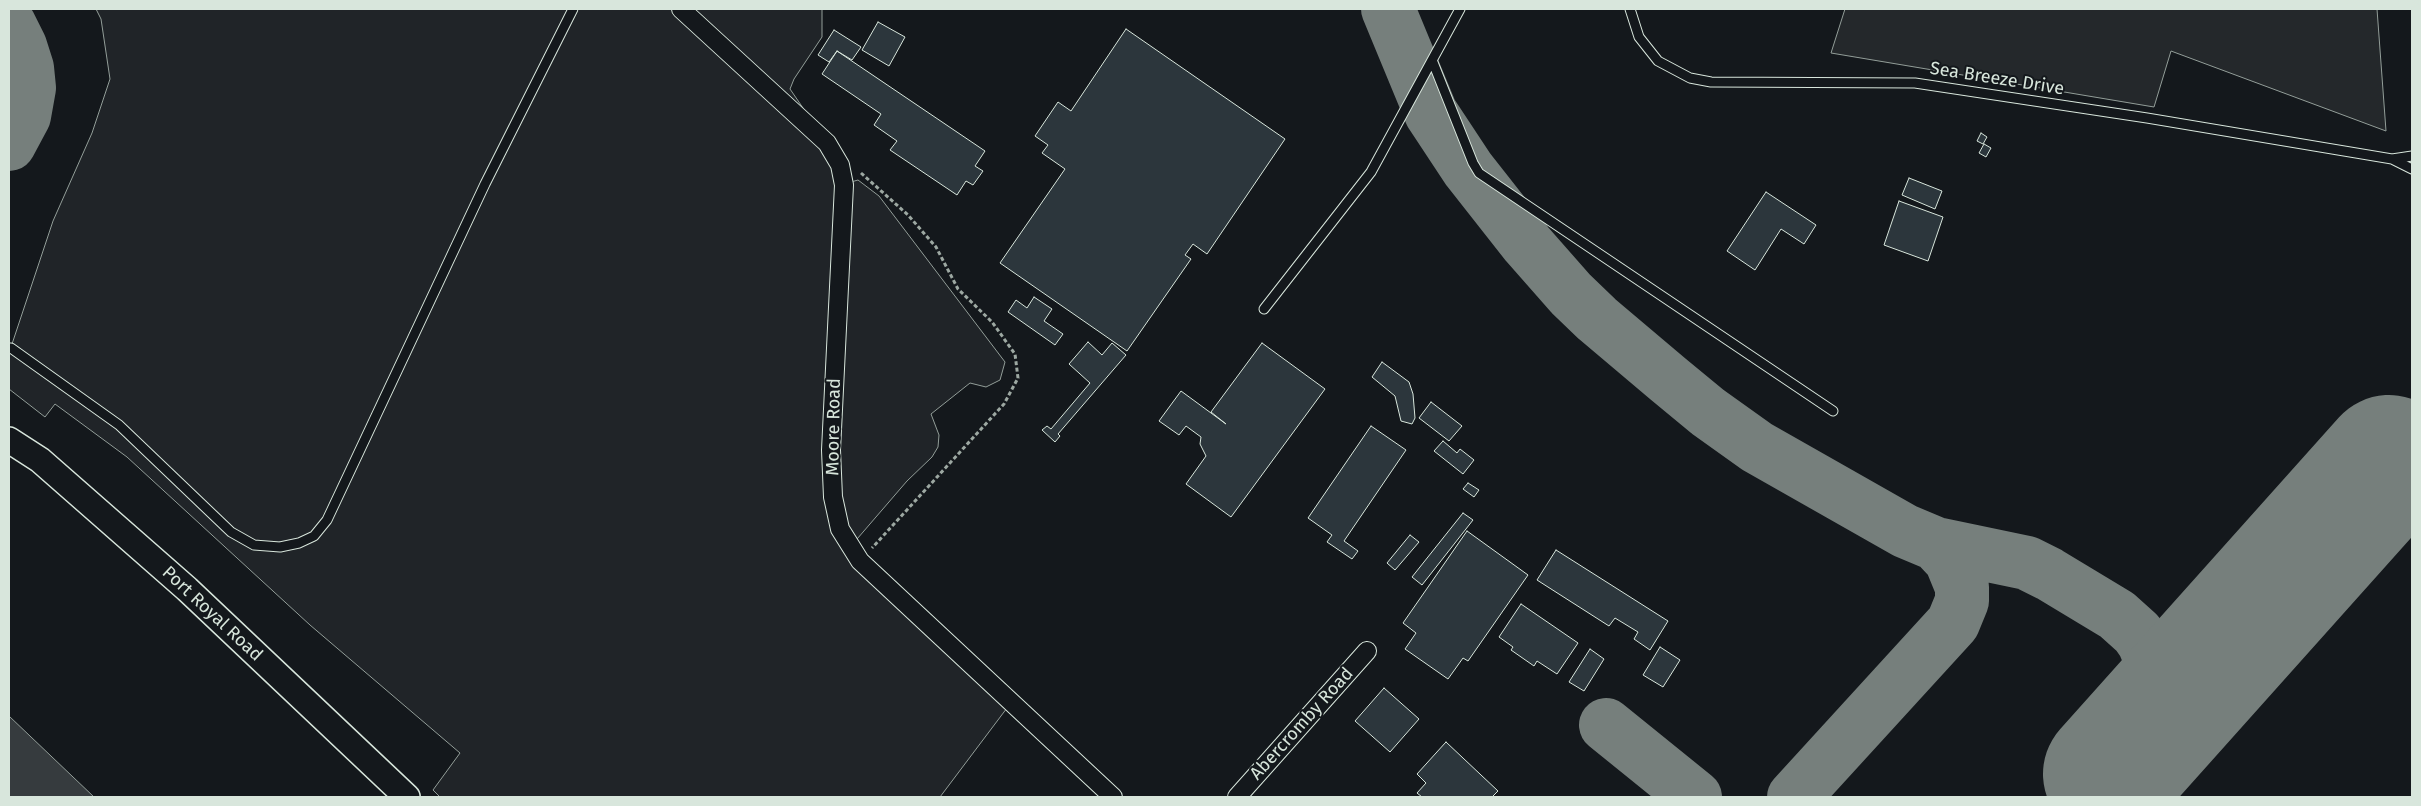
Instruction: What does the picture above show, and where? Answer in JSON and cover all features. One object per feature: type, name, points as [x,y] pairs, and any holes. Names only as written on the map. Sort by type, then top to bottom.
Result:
[{"type":"main road","name":"Port Royal Road","points":[[9,440],[40,460],[186,589],[407,797]]},
{"type":"street","name":"Moore Road","points":[[681,9],[827,143],[840,165],[844,185],[831,450],[834,498],[840,529],[860,561],[1112,797]]},
{"type":"street","name":"Abercromby Road","points":[[1237,797],[1367,651]]},
{"type":"lane","points":[[11,348],[119,425],[231,532],[254,545],[280,547],[299,543],[314,536],[327,520],[485,184],[573,9]]},
{"type":"lane","points":[[1264,309],[1371,172],[1460,9]]},
{"type":"lane","name":"Sea Breeze Drive","points":[[1630,9],[1638,37],[1658,61],[1690,78],[1711,82],[1914,83],[2147,118],[2392,159],[2412,169]]},
{"type":"lane","points":[[1432,60],[1473,163],[1479,172],[1833,412]]},
{"type":"lane","name":"Sea Breeze Drive","points":[[2392,159],[2412,156]]},
{"type":"path","points":[[856,169],[908,215],[936,247],[958,289],[992,322],[1015,354],[1018,378],[1004,404],[860,561]]},
{"type":"shaded area","points":[[96,9],[822,9],[822,37],[794,79],[790,89],[827,143],[844,184],[858,180],[879,196],[1005,362],[1000,380],[986,387],[970,383],[931,414],[939,435],[938,447],[932,457],[907,481],[851,546],[1010,704],[940,797],[440,797],[433,790],[460,753],[310,625],[127,457],[55,404],[45,417],[9,389],[9,353],[53,221],[92,133],[110,79],[101,19]]},
{"type":"shaded area","points":[[1845,9],[2377,9],[2386,131],[2171,51],[2154,107],[1831,53]]},
{"type":"shaded area","points":[[9,716],[94,797],[9,797]]},
{"type":"building","points":[[878,22],[905,37],[889,66],[862,50]]},
{"type":"building","points":[[1126,29],[1285,139],[1207,254],[1193,244],[1185,255],[1191,259],[1127,351],[1000,263],[1065,169],[1042,153],[1048,145],[1035,136],[1058,102],[1071,111]]},
{"type":"building","points":[[834,30],[861,47],[852,60],[837,51],[829,62],[818,55]]},
{"type":"building","points":[[837,51],[985,151],[975,166],[983,171],[973,185],[966,181],[957,195],[890,150],[897,141],[874,125],[881,114],[822,74]]},
{"type":"building","points":[[1981,133],[1987,137],[1983,144],[1977,141]]},
{"type":"building","points":[[1984,144],[1991,148],[1986,157],[1979,153]]},
{"type":"building","points":[[1909,178],[1942,191],[1935,209],[1902,195]]},
{"type":"building","points":[[1766,192],[1816,225],[1804,244],[1781,229],[1755,270],[1727,251]]},
{"type":"building","points":[[1899,201],[1943,217],[1928,261],[1884,245]]},
{"type":"building","points":[[1034,297],[1052,309],[1044,321],[1063,334],[1055,345],[1008,312],[1016,300],[1027,308]]},
{"type":"building","points":[[1088,342],[1102,355],[1112,343],[1126,355],[1058,434],[1060,436],[1055,442],[1042,430],[1047,426],[1051,429],[1090,383],[1069,364]]},
{"type":"building","points":[[1262,343],[1325,389],[1231,517],[1186,484],[1206,456],[1200,444],[1201,437],[1186,426],[1179,435],[1159,421],[1181,391],[1226,424],[1211,412]]},
{"type":"building","points":[[1382,362],[1409,382],[1413,394],[1415,418],[1412,424],[1401,421],[1395,396],[1372,377]]},
{"type":"building","points":[[1431,402],[1462,426],[1449,441],[1419,418]]},
{"type":"building","points":[[1371,426],[1406,450],[1344,541],[1358,551],[1352,559],[1327,542],[1332,535],[1308,518]]},
{"type":"building","points":[[1443,441],[1457,453],[1460,449],[1474,460],[1463,474],[1434,451]]},
{"type":"building","points":[[1468,483],[1479,490],[1474,497],[1463,489]]},
{"type":"building","points":[[1463,513],[1473,520],[1422,585],[1412,577]]},
{"type":"building","points":[[1467,531],[1528,575],[1468,661],[1463,658],[1448,679],[1405,649],[1416,633],[1403,623]]},
{"type":"building","points":[[1410,535],[1419,542],[1395,570],[1387,563]]},
{"type":"building","points":[[1556,550],[1668,621],[1650,650],[1634,639],[1638,632],[1615,618],[1609,626],[1537,580]]},
{"type":"building","points":[[1521,604],[1578,643],[1557,674],[1537,661],[1534,666],[1511,650],[1513,647],[1499,637]]},
{"type":"building","points":[[1660,647],[1680,660],[1663,687],[1643,675]]},
{"type":"building","points":[[1590,649],[1604,659],[1584,691],[1569,682]]},
{"type":"building","points":[[1384,688],[1419,719],[1390,752],[1355,721]]},
{"type":"building","points":[[1446,742],[1498,791],[1492,797],[1422,797],[1417,793],[1426,783],[1417,774]]},
{"type":"taxiway","points":[[1388,9],[1431,113],[1468,169],[1527,244],[1571,294],[1597,319],[1668,379],[1708,412],[1757,447],[1905,531],[1936,544],[2027,563],[2117,615],[2137,633],[2144,643],[2154,667],[2152,701],[2146,721],[2133,744],[2110,774],[2088,797]]},
{"type":"taxiway","points":[[9,24],[20,46],[27,68],[29,88],[24,116],[9,144]]},
{"type":"taxiway","points":[[1794,797],[1953,623],[1962,601],[1962,587],[1951,560],[1936,544]]},
{"type":"taxiway","points":[[1606,725],[1695,797]]},
{"type":"runway","points":[[2110,774],[2389,462]]}]
